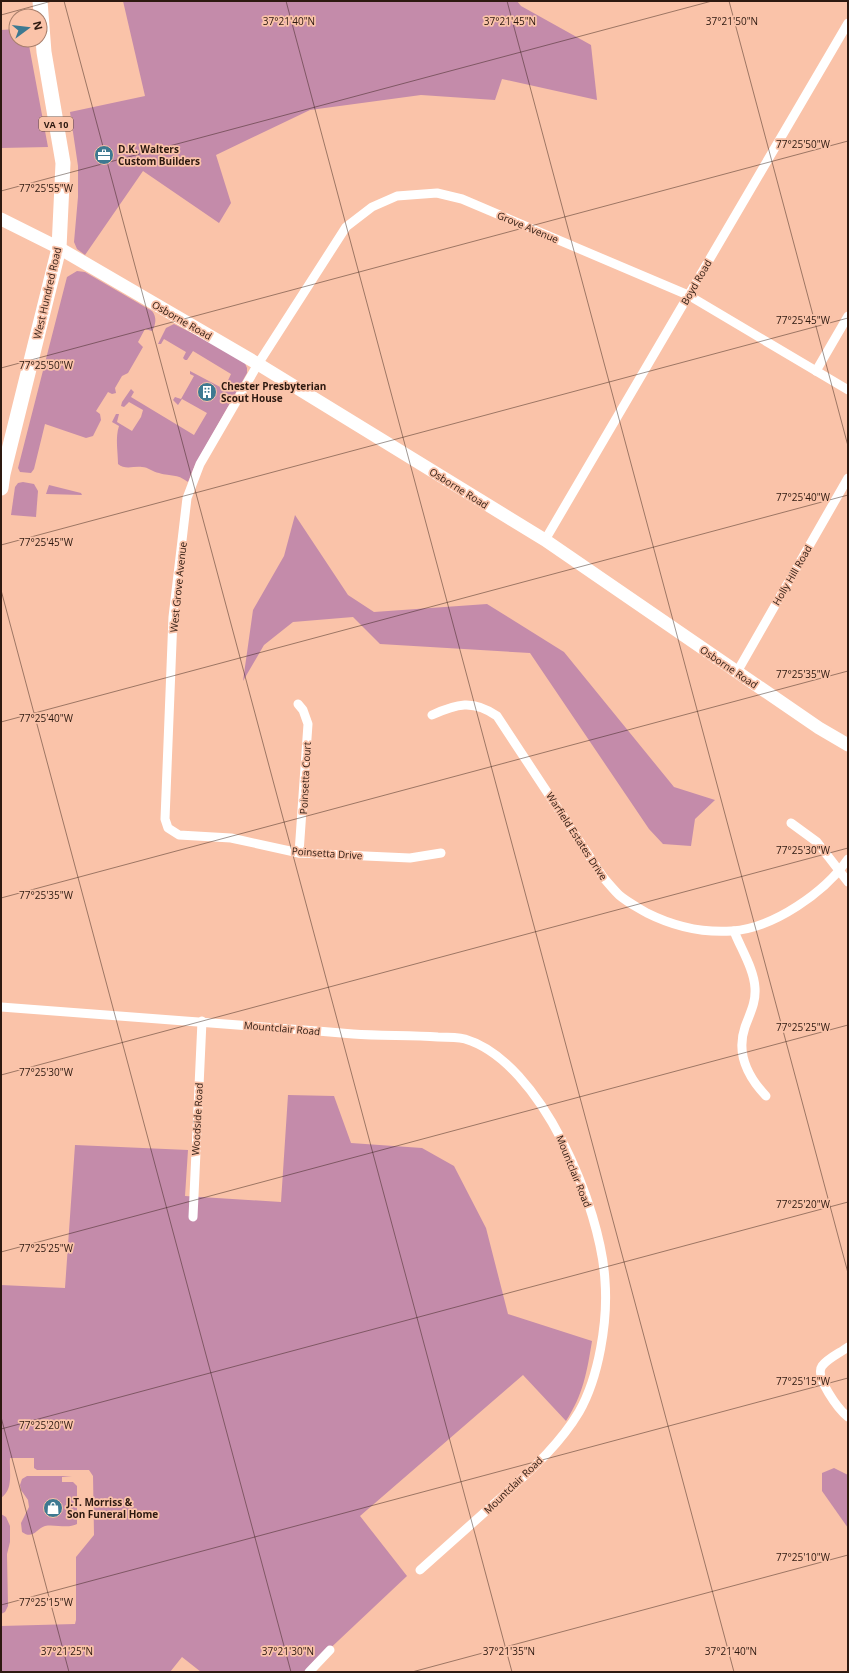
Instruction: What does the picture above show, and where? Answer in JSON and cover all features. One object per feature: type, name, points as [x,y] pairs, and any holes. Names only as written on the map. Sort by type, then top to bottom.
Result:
[{"type":"main road","name":"West Hundred Road","points":[[1,488],[3,474],[59,248],[63,163],[44,52],[40,1]]},
{"type":"street","name":"Boyd Road","points":[[545,540],[848,23]]},
{"type":"street","name":"Grove Avenue","points":[[258,364],[346,227],[372,207],[397,196],[437,193],[462,199],[688,295],[848,390]]},
{"type":"street","name":"Osborne Road","points":[[1,219],[59,248],[258,364],[545,540],[819,728],[848,745]]},
{"type":"street","points":[[816,371],[848,316]]},
{"type":"street","name":"West Grove Avenue","points":[[168,828],[165,810],[173,619],[187,498],[200,464],[258,364]]},
{"type":"street","name":"Holly Hill Road","points":[[737,672],[848,478]]},
{"type":"street","name":"Poinsetta Court","points":[[298,704],[303,710],[308,724],[299,853]]},
{"type":"street","name":"Warfield Estates Drive","points":[[432,715],[458,705],[476,706],[497,716],[603,877],[619,895],[632,904],[673,924],[694,929],[734,931],[780,917],[802,903],[840,870],[848,859]]},
{"type":"street","points":[[791,823],[817,842],[848,882]]},
{"type":"street","name":"Poinsetta Drive","points":[[168,828],[179,835],[231,838],[299,853],[410,858],[441,853]]},
{"type":"street","points":[[734,931],[753,976],[755,987],[754,1007],[742,1038],[743,1058],[754,1083],[766,1096]]},
{"type":"street","name":"Mountclair Road","points":[[1,1007],[359,1034],[464,1039],[492,1052],[519,1077],[551,1120],[566,1146],[593,1222],[605,1280],[606,1306],[602,1340],[593,1377],[580,1410],[565,1433],[532,1468],[420,1570]]},
{"type":"street","name":"Woodside Road","points":[[193,1217],[202,1021]]},
{"type":"street","points":[[848,1347],[826,1362],[821,1367],[820,1372],[821,1380],[825,1387],[848,1417]]},
{"type":"street","points":[[308,1672],[330,1650]]},
{"type":"shaded area","points":[[123,1],[517,1],[521,6],[591,45],[597,100],[502,79],[495,100],[421,95],[310,110],[216,155],[231,203],[219,223],[143,171],[85,255],[77,249],[74,242],[78,197],[78,166],[70,112],[145,96]]},
{"type":"shaded area","points":[[1,30],[8,30],[8,48],[29,48],[48,147],[1,148]]},
{"type":"shaded area","points":[[77,271],[85,272],[152,311],[155,318],[154,326],[152,331],[145,329],[138,342],[143,347],[128,373],[122,376],[115,388],[116,393],[112,394],[108,392],[96,411],[100,414],[101,420],[93,436],[86,438],[45,424],[34,469],[31,473],[20,472],[18,468],[67,277]]},
{"type":"shaded area","points":[[174,324],[243,359],[247,368],[247,373],[195,465],[188,482],[177,476],[163,474],[144,467],[126,467],[118,464],[117,440],[119,426],[112,422],[116,414],[119,414],[117,422],[132,431],[141,417],[143,410],[129,402],[124,407],[121,406],[131,389],[134,392],[131,397],[194,435],[207,413],[182,399],[178,405],[173,400],[175,397],[181,399],[194,376],[190,374],[190,371],[224,389],[231,374],[193,351],[187,360],[185,360],[183,358],[186,352],[164,339],[161,344],[158,344],[166,328]]},
{"type":"shaded area","points":[[23,482],[34,484],[38,491],[36,517],[11,515],[15,487],[18,483]]},
{"type":"shaded area","points":[[49,485],[81,493],[82,495],[46,494]]},
{"type":"shaded area","points":[[295,515],[348,595],[374,612],[487,604],[564,652],[674,787],[715,800],[695,819],[691,846],[663,844],[649,829],[530,653],[380,644],[353,617],[293,622],[264,645],[243,681],[253,610],[284,556]]},
{"type":"shaded area","points":[[288,1095],[334,1096],[351,1143],[422,1148],[454,1166],[486,1228],[508,1314],[592,1341],[584,1383],[577,1402],[566,1421],[523,1375],[360,1516],[407,1576],[305,1672],[201,1672],[182,1657],[170,1672],[1,1672],[1,1626],[75,1624],[76,1557],[94,1535],[93,1476],[89,1470],[37,1470],[34,1468],[34,1458],[10,1458],[10,1480],[8,1490],[1,1498],[1,1285],[65,1288],[75,1145],[188,1150],[185,1196],[281,1202]]},
{"type":"shaded area","points":[[834,1468],[848,1475],[848,1528],[822,1491],[822,1473]]},
{"type":"shaded area","name":"J.T. Morriss & Son Funeral Home","points":[[27,1476],[72,1476],[62,1477],[62,1482],[73,1482],[77,1486],[77,1524],[70,1526],[45,1526],[29,1535],[22,1532],[21,1523],[29,1507],[28,1500],[21,1490],[20,1485],[22,1479]]},
{"type":"shaded area","points":[[1,1514],[6,1517],[10,1526],[10,1542],[7,1554],[8,1606],[5,1612],[1,1614]]},
{"type":"place","name":"D.K. Walters Custom Builders","points":[[104,155]]},
{"type":"place","name":"Chester Presbyterian Scout House","points":[[207,392]]},
{"type":"place","name":"J.T. Morriss & Son Funeral Home","points":[[53,1508]]}]
